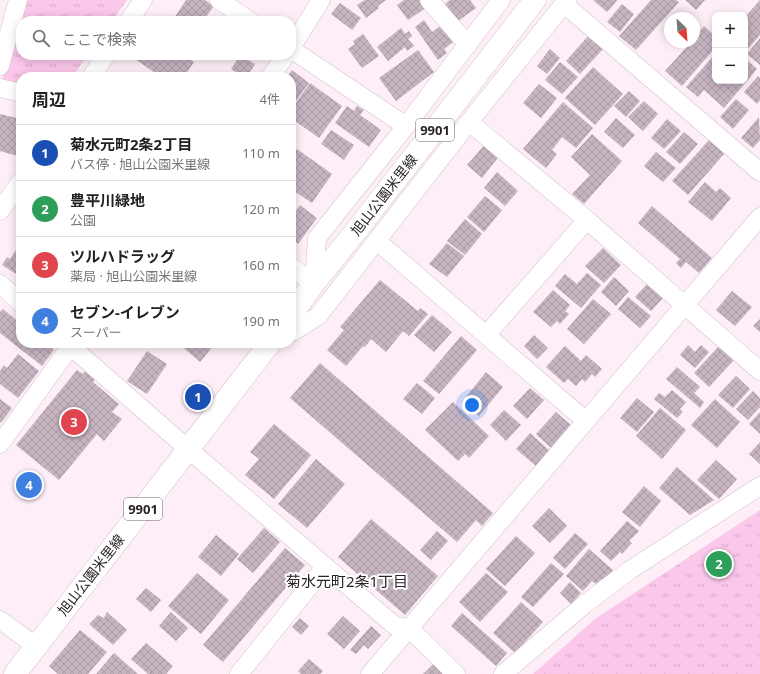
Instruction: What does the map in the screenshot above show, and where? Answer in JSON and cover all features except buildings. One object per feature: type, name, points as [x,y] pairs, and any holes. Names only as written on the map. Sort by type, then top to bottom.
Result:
[{"type":"main road","name":"旭山公園米里線","points":[[296,308],[535,0]]},
{"type":"main road","name":"旭山公園米里線","points":[[15,674],[268,348]]},
{"type":"street","points":[[0,66],[18,0]]},
{"type":"street","points":[[132,16],[143,0]]},
{"type":"street","points":[[219,0],[243,16]]},
{"type":"street","points":[[296,40],[321,0]]},
{"type":"street","points":[[429,0],[468,45]]},
{"type":"street","points":[[314,283],[317,238],[406,126],[501,0]]},
{"type":"street","points":[[296,330],[318,316],[468,122],[566,2],[760,172]]},
{"type":"street","points":[[296,51],[406,126]]},
{"type":"street","points":[[94,72],[103,60]]},
{"type":"street","points":[[274,72],[282,60]]},
{"type":"street","points":[[0,88],[16,92]]},
{"type":"street","points":[[468,122],[587,220],[760,371]]},
{"type":"street","points":[[0,211],[16,187]]},
{"type":"street","points":[[370,674],[760,217]]},
{"type":"street","points":[[487,334],[587,220]]},
{"type":"street","points":[[377,241],[487,334],[586,421]]},
{"type":"street","points":[[296,270],[314,283]]},
{"type":"street","points":[[0,284],[16,298]]},
{"type":"street","points":[[0,444],[67,348]]},
{"type":"street","points":[[74,348],[188,449],[395,626],[409,628],[456,674]]},
{"type":"street","points":[[503,674],[585,604],[630,570],[760,486]]},
{"type":"street","points":[[239,674],[325,567]]},
{"type":"street","points":[[0,620],[36,646]]},
{"type":"green space","points":[[25,0],[127,0],[116,16],[20,16]]},
{"type":"green space","points":[[16,31],[16,60],[84,60],[76,72],[16,72],[16,83],[2,80]]},
{"type":"green space","points":[[760,510],[760,674],[533,674],[595,619]]},
{"type":"place","name":"菊水元町2条2丁目","points":[[198,397]]},
{"type":"place","name":"ツルハドラッグ","points":[[74,422]]},
{"type":"place","name":"セブン-イレブン","points":[[29,485]]},
{"type":"place","name":"豊平川緑地","points":[[719,564]]},
{"type":"district","name":"菊水元町2条1丁目","points":[[347,582]]}]
